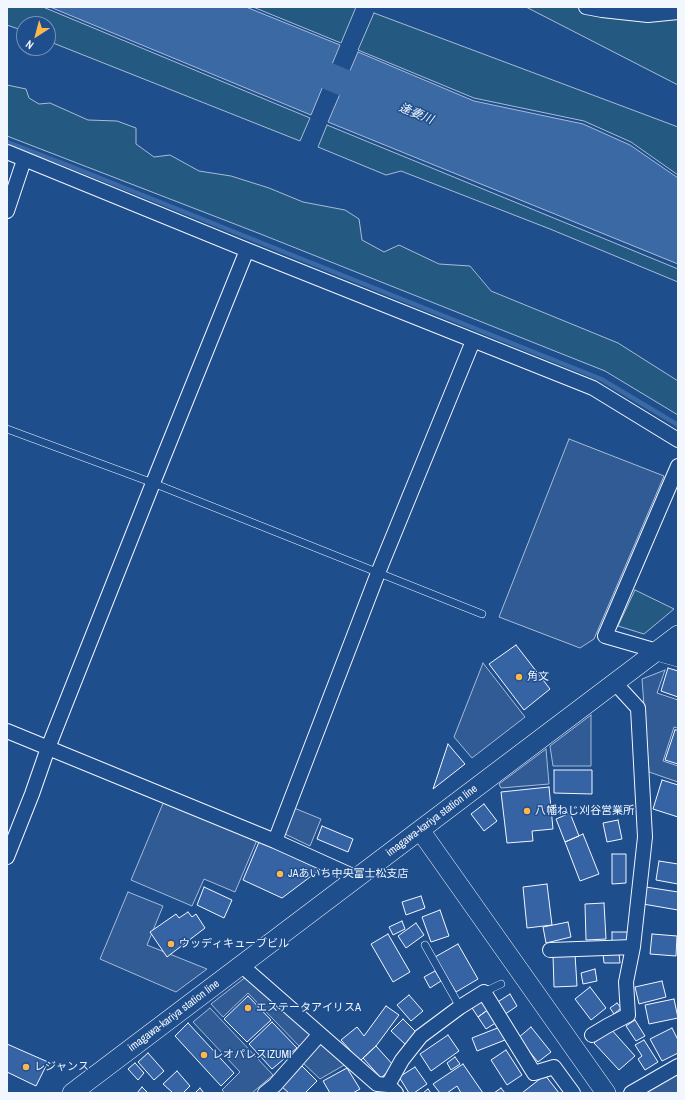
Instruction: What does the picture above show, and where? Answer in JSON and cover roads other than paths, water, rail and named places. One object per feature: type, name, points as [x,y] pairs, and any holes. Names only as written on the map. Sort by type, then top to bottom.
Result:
[{"type":"main road","name":"imagawa-kariya station line","points":[[72,1093],[678,635]]},
{"type":"main road","points":[[657,651],[678,657]]},
{"type":"main road","points":[[420,830],[606,1093]]},
{"type":"street","points":[[586,7],[613,9],[648,15],[678,12]]},
{"type":"street","points":[[7,152],[247,250],[593,388],[678,440]]},
{"type":"street","points":[[7,211],[24,160]]},
{"type":"street","points":[[7,856],[32,794],[48,748],[247,250]]},
{"type":"street","points":[[275,841],[378,573],[473,341]]},
{"type":"street","points":[[657,651],[605,636],[678,466]]},
{"type":"street","points":[[592,1035],[628,1015],[626,982],[633,947],[645,837],[638,708],[615,683]]},
{"type":"street","points":[[7,731],[275,841],[356,878]]},
{"type":"street","points":[[550,950],[633,947]]},
{"type":"street","points":[[241,965],[377,1084],[392,1089],[402,1060],[421,1036],[460,1007],[484,992],[534,1073],[557,1063],[573,1093]]},
{"type":"street","points":[[265,1093],[275,1085],[320,1034]]},
{"type":"street","points":[[631,1093],[678,1066]]},
{"type":"lane","points":[[7,428],[153,483],[482,614]]},
{"type":"lane","points":[[425,945],[460,1007]]},
{"type":"lane","points":[[484,992],[501,984]]},
{"type":"water","points":[[50,7],[246,7],[340,45],[311,115]]},
{"type":"water","points":[[358,52],[474,101],[583,124],[630,145],[678,178],[678,264],[328,122]]},
{"type":"waterway","name":"逢妻川","points":[[294,62],[379,97]]},
{"type":"waterway","points":[[7,142],[601,379],[678,425]]},
{"type":"place","name":"角文","points":[[519,677]]},
{"type":"place","name":"八幡ねじ刈谷営業所","points":[[527,811]]},
{"type":"place","name":"JAあいち中央富士松支店","points":[[280,874]]},
{"type":"place","name":"ウッディキューブビル","points":[[171,944]]},
{"type":"place","name":"エステータアイリスA","points":[[248,1008]]},
{"type":"place","name":"レオパレスIZUMI","points":[[204,1055]]},
{"type":"place","name":"レジャンス","points":[[26,1067]]}]
